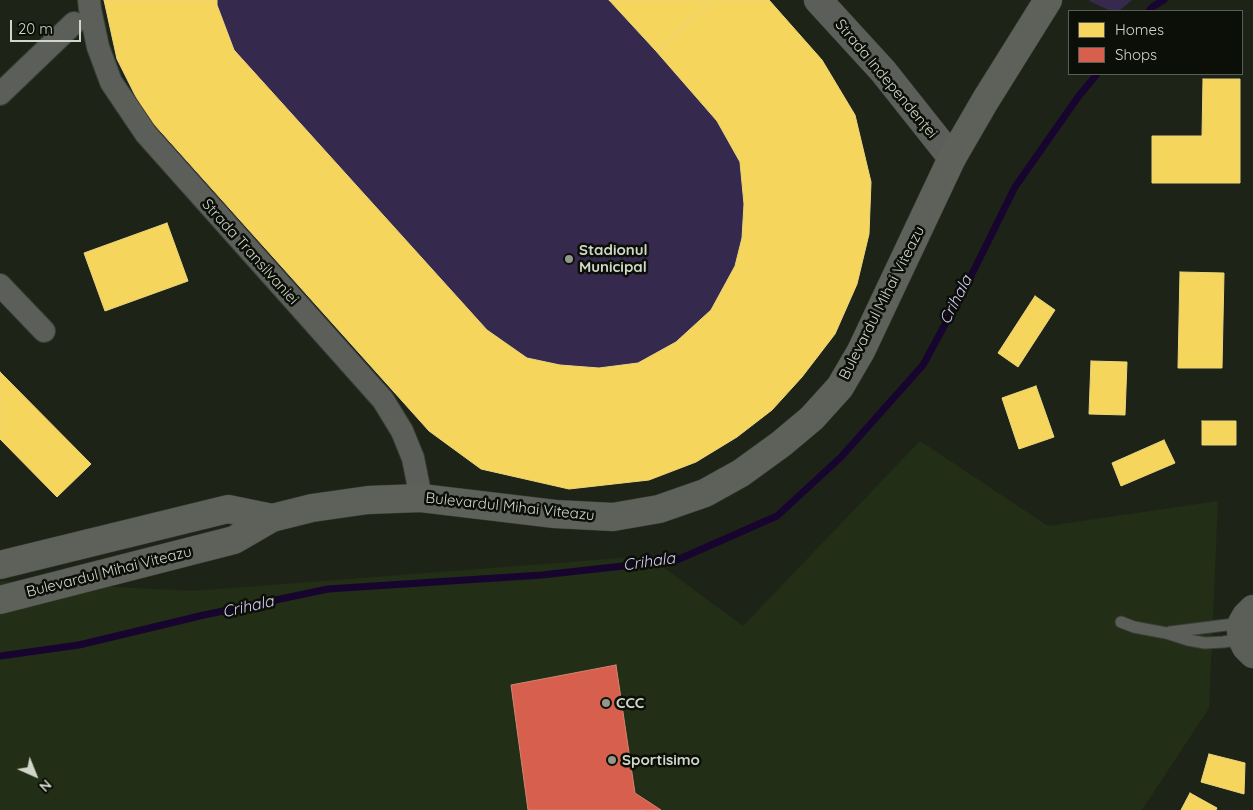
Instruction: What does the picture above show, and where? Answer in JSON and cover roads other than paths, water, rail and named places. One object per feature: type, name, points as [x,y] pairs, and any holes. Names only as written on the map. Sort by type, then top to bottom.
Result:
[{"type":"main road","name":"Bulevardul Mihai Viteazu","points":[[0,600],[234,540],[272,518],[312,508],[368,500],[421,498],[555,514],[613,517],[659,509],[705,493],[741,473],[782,444],[812,418],[840,387],[861,351],[952,158],[1048,0]]},
{"type":"main road","name":"Bulevardul Mihai Viteazu","points":[[0,565],[228,509],[272,518]]},
{"type":"street","name":"Strada Transilvaniei","points":[[89,0],[98,47],[111,82],[152,142],[383,400],[402,431],[413,458],[421,498]]},
{"type":"street","name":"Strada Independenței","points":[[818,0],[883,71],[952,158]]},
{"type":"street","points":[[0,94],[74,23]]},
{"type":"street","points":[[0,285],[44,332]]},
{"type":"lane","points":[[1121,622],[1134,627],[1205,643],[1223,642],[1248,631]]},
{"type":"lane","points":[[1166,633],[1222,625],[1248,631]]},
{"type":"waterway","name":"Crihala","points":[[1150,10],[1164,0]]},
{"type":"waterway","name":"Crihala","points":[[0,656],[79,645],[204,615],[328,589],[542,575],[677,560],[777,516],[841,457],[923,365],[969,280],[1015,187],[1078,97],[1096,75]]},
{"type":"place","name":"Stadionul Municipal","points":[[569,259]]},
{"type":"place","name":"CCC","points":[[606,703]]},
{"type":"place","name":"Sportisimo","points":[[612,760]]}]
